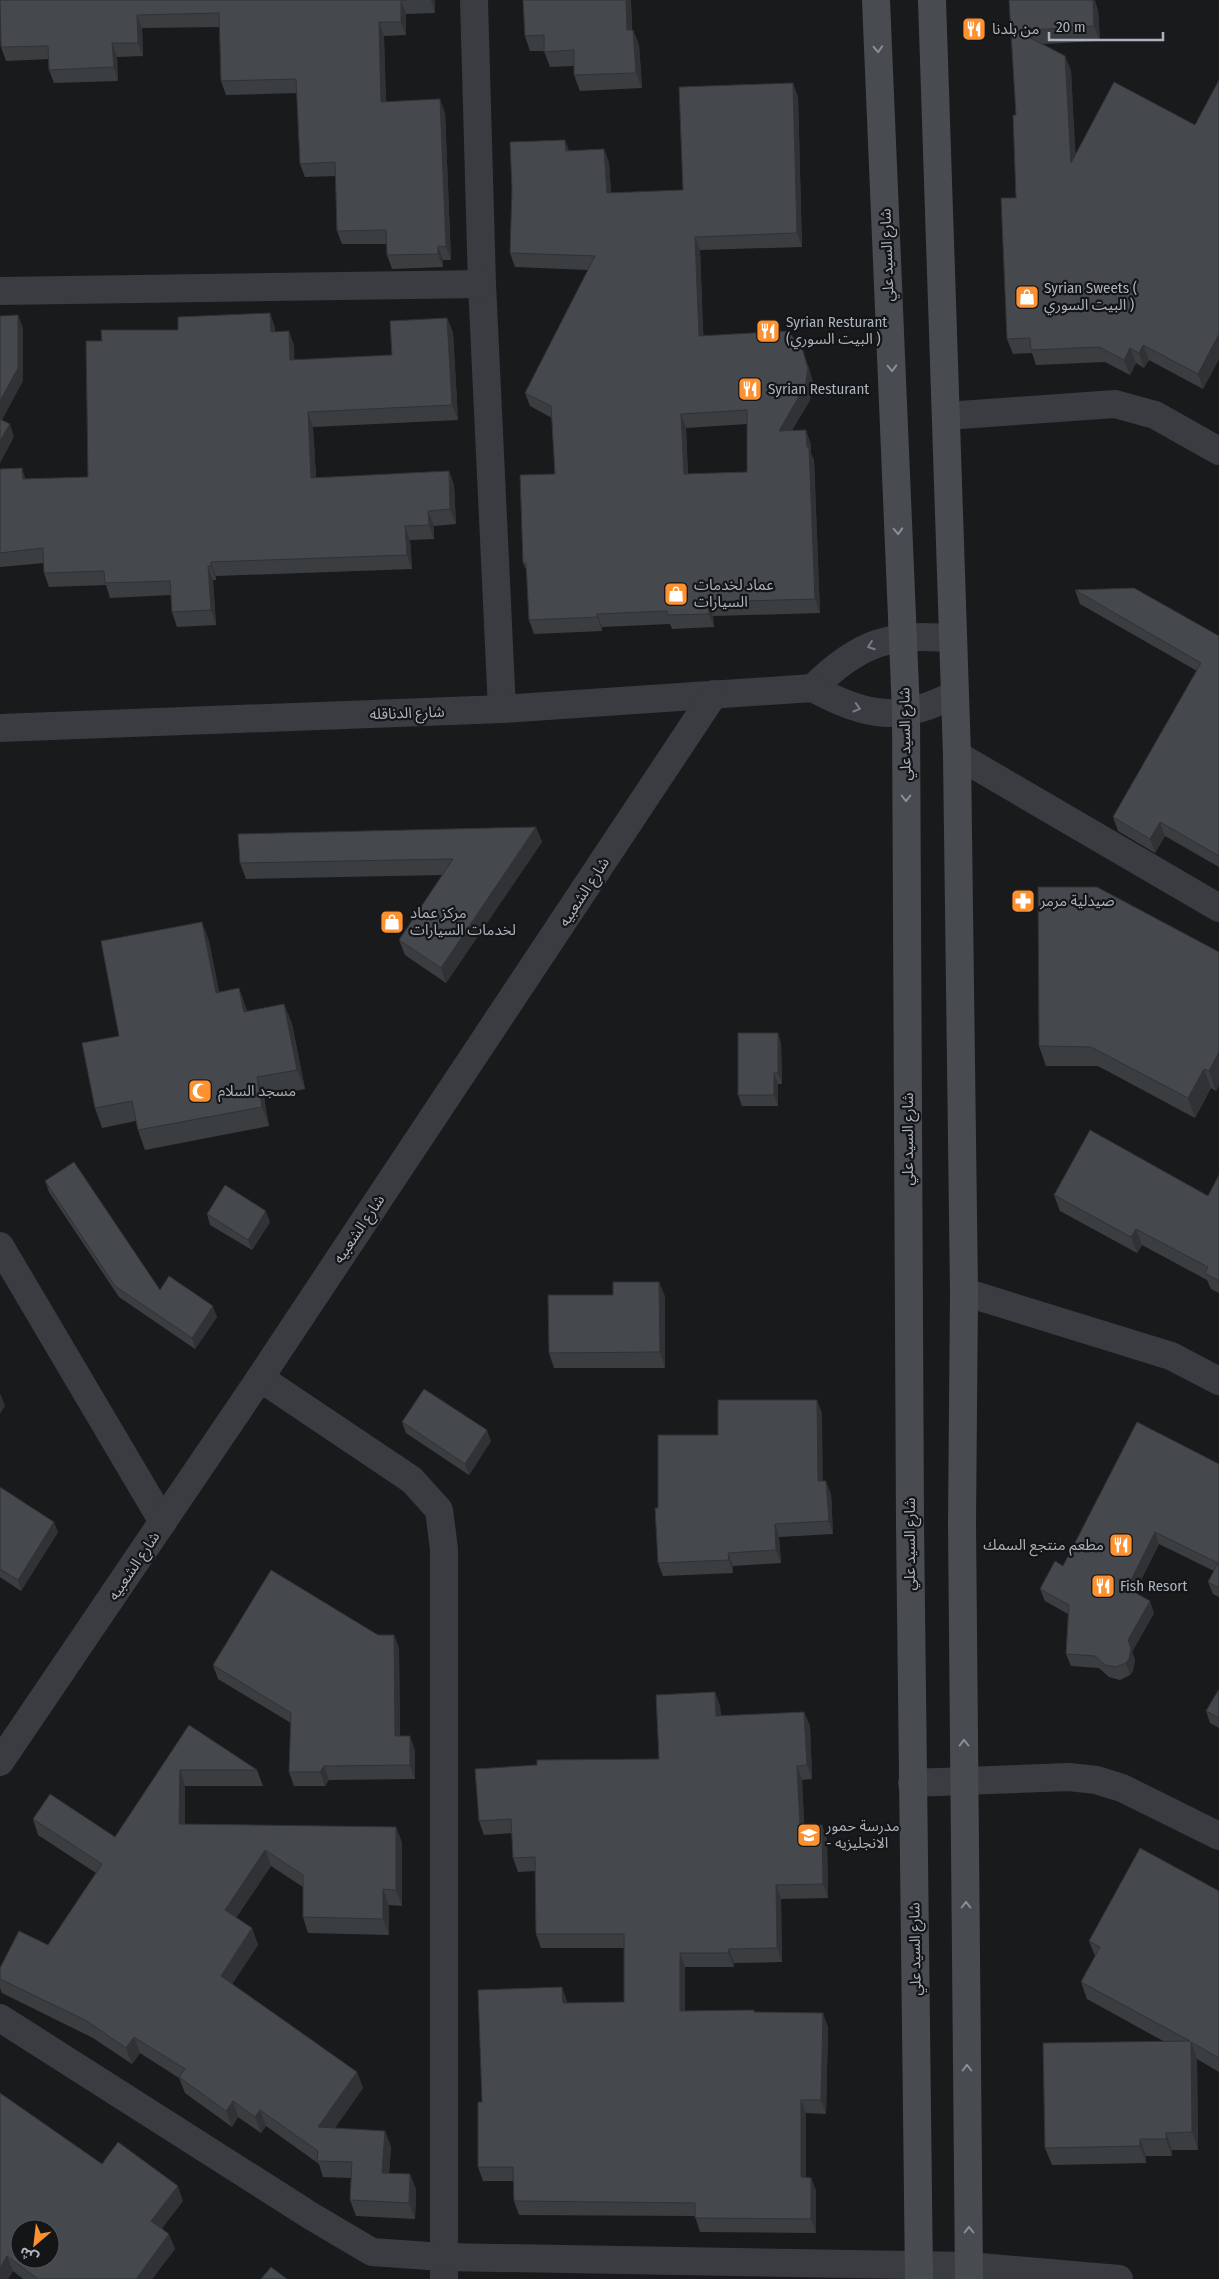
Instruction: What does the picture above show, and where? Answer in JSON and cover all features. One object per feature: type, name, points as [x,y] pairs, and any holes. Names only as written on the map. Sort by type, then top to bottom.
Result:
[{"type":"main road","name":"شارع السيد علي","points":[[876,0],[906,712],[912,1783],[919,2273]]},
{"type":"main road","points":[[932,0],[957,755],[964,1292],[962,1524],[969,2272]]},
{"type":"street","points":[[474,0],[482,284],[502,709]]},
{"type":"street","points":[[0,291],[482,284]]},
{"type":"street","points":[[946,416],[1116,404],[1155,415],[1219,451]]},
{"type":"street","points":[[953,639],[928,636],[902,637],[867,647],[836,665],[813,688],[842,704],[873,713],[906,712],[923,709],[955,694]]},
{"type":"street","name":"شارع الدناقله","points":[[0,728],[502,709],[813,688]]},
{"type":"street","name":"شارع الشعبيه","points":[[0,1762],[260,1378],[714,694]]},
{"type":"street","points":[[957,755],[1219,908]]},
{"type":"street","points":[[0,1246],[163,1522]]},
{"type":"street","points":[[964,1292],[1171,1356],[1219,1381]]},
{"type":"street","points":[[260,1378],[412,1480],[439,1510],[444,1549],[444,2268]]},
{"type":"street","points":[[912,1783],[1069,1778],[1096,1780],[1122,1788],[1219,1836]]},
{"type":"street","points":[[0,2018],[311,2216],[372,2252],[444,2268],[969,2272],[1119,2279]]},
{"type":"building","points":[[0,0],[401,0],[401,22],[379,22],[381,102],[440,99],[446,247],[438,246],[438,254],[387,255],[386,230],[337,231],[335,162],[300,164],[296,79],[221,81],[219,13],[137,15],[138,43],[112,43],[114,67],[49,70],[48,46],[1,47]]},
{"type":"building","points":[[523,0],[626,0],[627,30],[633,30],[636,73],[574,75],[574,50],[544,52],[544,35],[525,36]]},
{"type":"building","points":[[1009,0],[1093,0],[1094,26],[1017,31],[1065,56],[1071,163],[1114,82],[1195,125],[1219,80],[1219,334],[1198,374],[1143,345],[1139,353],[1130,348],[1124,360],[1099,347],[1031,350],[1030,338],[1007,339],[1001,198],[1016,198],[1013,115],[1016,115]]},
{"type":"building","points":[[793,83],[797,233],[695,237],[699,336],[788,331],[803,351],[808,369],[805,386],[779,431],[806,430],[807,447],[809,447],[815,599],[708,602],[709,614],[667,615],[667,611],[597,614],[597,617],[529,620],[526,563],[523,563],[520,475],[555,474],[551,406],[525,393],[595,256],[510,253],[512,189],[510,142],[565,140],[566,151],[604,149],[607,193],[683,190],[679,87]],"holes":[[[747,410],[747,472],[684,474],[681,414]]]},
{"type":"building","points":[[270,313],[271,332],[289,331],[290,360],[392,355],[390,321],[447,318],[452,405],[308,412],[311,478],[449,471],[450,509],[428,511],[429,525],[405,526],[407,555],[211,562],[211,566],[208,566],[211,610],[172,612],[170,581],[105,583],[104,571],[44,573],[43,548],[0,553],[0,469],[22,468],[23,479],[88,477],[86,341],[102,341],[101,330],[178,330],[178,317]]},
{"type":"building","points":[[18,315],[18,368],[0,401],[0,316]]},
{"type":"building","points":[[0,419],[10,424],[0,441]]},
{"type":"building","points":[[1134,588],[1219,636],[1219,856],[1160,822],[1150,839],[1113,817],[1201,663],[1075,590]]},
{"type":"building","points":[[536,827],[441,968],[399,940],[453,859],[240,863],[238,834]]},
{"type":"building","points":[[1038,887],[1097,887],[1219,952],[1219,1052],[1209,1071],[1204,1069],[1188,1098],[1091,1047],[1039,1046]]},
{"type":"building","points":[[202,922],[216,993],[239,988],[244,1012],[284,1004],[297,1070],[257,1077],[262,1107],[138,1130],[132,1101],[95,1108],[82,1043],[119,1036],[101,941]]},
{"type":"building","points":[[738,1033],[778,1033],[778,1073],[774,1073],[774,1095],[738,1095]]},
{"type":"building","points":[[1090,1130],[1208,1196],[1219,1175],[1219,1281],[1205,1273],[1208,1267],[1136,1229],[1131,1237],[1054,1195]]},
{"type":"building","points":[[74,1162],[160,1290],[169,1276],[213,1306],[192,1338],[115,1286],[45,1181]]},
{"type":"building","points":[[225,1185],[266,1211],[248,1240],[207,1214]]},
{"type":"building","points":[[613,1282],[659,1282],[660,1352],[549,1353],[548,1295],[613,1295]]},
{"type":"building","points":[[424,1389],[487,1430],[465,1464],[402,1422]]},
{"type":"building","points":[[718,1400],[817,1400],[818,1481],[826,1481],[829,1521],[775,1524],[776,1550],[728,1553],[729,1560],[658,1563],[655,1508],[658,1508],[658,1435],[718,1435]]},
{"type":"building","points":[[1137,1422],[1219,1464],[1219,1588],[1208,1582],[1218,1563],[1155,1532],[1127,1588],[1150,1601],[1128,1640],[1131,1648],[1129,1659],[1126,1663],[1116,1667],[1105,1665],[1095,1656],[1066,1654],[1069,1605],[1040,1589],[1055,1561],[1063,1566]]},
{"type":"building","points":[[0,1487],[54,1522],[18,1580],[0,1569]]},
{"type":"building","points":[[271,1570],[378,1635],[394,1635],[395,1736],[410,1736],[410,1765],[324,1766],[320,1772],[289,1772],[291,1713],[213,1665]]},
{"type":"building","points":[[1219,1689],[1219,1718],[1206,1711]]},
{"type":"building","points":[[715,1692],[716,1716],[804,1712],[807,1765],[797,1766],[800,1825],[822,1825],[823,1884],[776,1885],[777,1948],[729,1949],[728,1953],[680,1953],[680,2011],[754,2010],[754,2012],[823,2013],[821,2100],[801,2100],[801,2177],[811,2178],[811,2219],[695,2218],[695,2203],[514,2201],[513,2167],[478,2167],[478,2102],[482,2102],[478,1990],[562,1987],[563,2003],[624,2002],[624,1934],[536,1934],[535,1857],[513,1858],[511,1819],[479,1821],[475,1769],[537,1765],[537,1760],[659,1759],[656,1695]]},
{"type":"building","points":[[189,1725],[257,1770],[180,1770],[179,1824],[396,1827],[396,1890],[383,1889],[383,1919],[303,1917],[303,1875],[265,1850],[225,1910],[252,1928],[221,1976],[357,2072],[318,2127],[385,2131],[382,2173],[410,2174],[409,2203],[350,2200],[352,2162],[317,2161],[318,2151],[260,2110],[255,2117],[233,2101],[226,2111],[179,2077],[185,2069],[134,2037],[126,2048],[87,2021],[0,1979],[0,1968],[19,1931],[48,1945],[102,1864],[33,1819],[50,1794],[115,1837]]},
{"type":"building","points":[[1140,1848],[1219,1891],[1219,2058],[1191,2042],[1192,2132],[1166,2133],[1166,2139],[1140,2139],[1140,2146],[1045,2148],[1043,2043],[1190,2041],[1081,1982],[1100,1947],[1089,1941]]},
{"type":"building","points":[[0,2093],[102,2164],[118,2142],[178,2186],[151,2221],[169,2234],[136,2279],[38,2279],[25,2269],[60,2269],[60,2219],[10,2219],[10,2258],[7,2256],[0,2268]]},
{"type":"building","points":[[271,2267],[287,2279],[261,2279]]},
{"type":"place","name":"من بلدنا","points":[[974,29]]},
{"type":"place","name":"Syrian Sweets ( البيت السوري )","points":[[1027,297]]},
{"type":"place","name":"Syrian Resturant (البيت السوري )","points":[[768,331]]},
{"type":"place","name":"Syrian Resturant","points":[[750,389]]},
{"type":"place","name":"عماد لخدمات السيارات","points":[[676,594]]},
{"type":"place","name":"صيدلية مرمر","points":[[1023,901]]},
{"type":"place","name":"مركز عماد لخدمات السيارات","points":[[392,922]]},
{"type":"place","name":"مسجد السلام","points":[[200,1091]]},
{"type":"place","name":"مطعم منتجع السمك","points":[[1121,1545]]},
{"type":"place","name":"Fish Resort","points":[[1103,1586]]},
{"type":"place","name":"مدرسة حمور - الانجليزيه","points":[[809,1835]]}]
